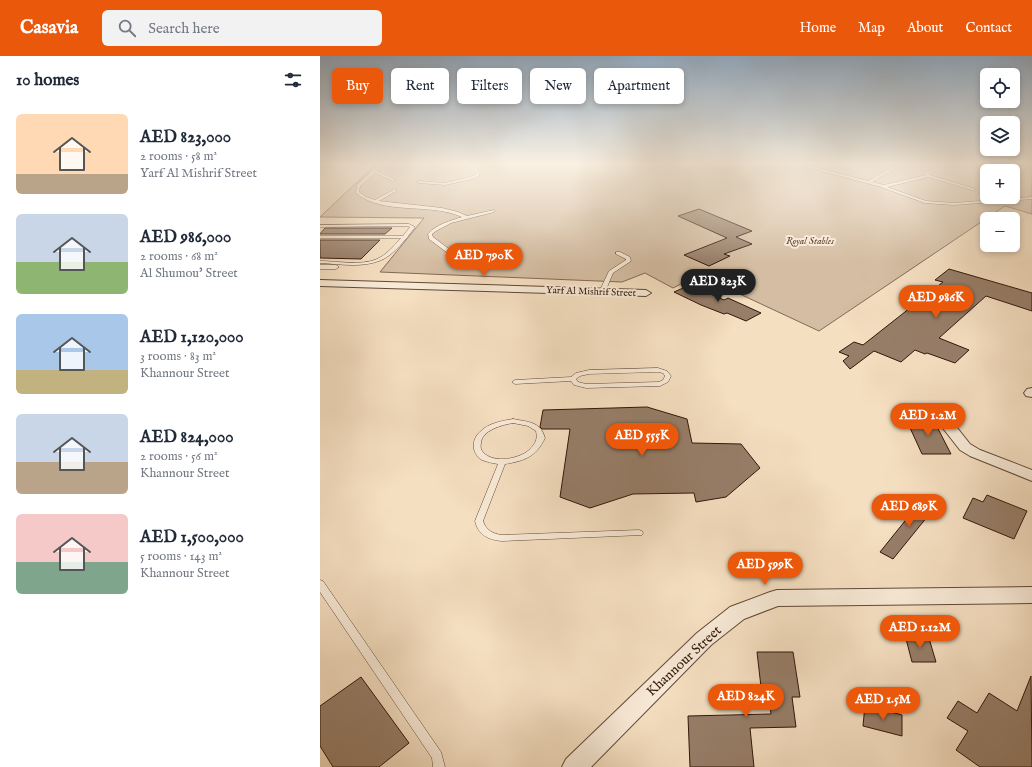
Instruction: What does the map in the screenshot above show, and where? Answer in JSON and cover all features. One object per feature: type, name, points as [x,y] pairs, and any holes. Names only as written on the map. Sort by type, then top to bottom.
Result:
[{"type":"street","name":"Yarf Al Mishrif Street","points":[[320,283],[646,293]]},
{"type":"street","points":[[942,418],[965,447],[975,453],[1032,476]]},
{"type":"street","name":"Khannour Street","points":[[574,767],[704,639],[737,613],[777,598],[1032,595]]},
{"type":"lane","points":[[360,196],[375,202],[445,210],[458,213],[468,218]]},
{"type":"lane","points":[[375,202],[385,196]]},
{"type":"lane","points":[[909,196],[925,202],[954,204],[1023,200],[1032,198]]},
{"type":"lane","points":[[1023,200],[1032,203]]},
{"type":"lane","points":[[463,262],[431,238],[430,234],[438,227],[492,211]]},
{"type":"lane","points":[[320,226],[413,226],[404,237],[377,261],[320,262]]},
{"type":"lane","points":[[320,242],[322,237],[404,237]]},
{"type":"lane","points":[[602,292],[611,272],[629,261],[628,258],[618,254]]},
{"type":"lane","points":[[320,267],[336,268]]},
{"type":"lane","points":[[515,382],[573,379],[578,374],[585,372],[658,370],[665,372],[668,376],[666,381],[660,384],[594,386],[579,385],[575,383],[573,379]]},
{"type":"lane","points":[[513,421],[523,422],[538,429],[541,435],[541,442],[536,449],[525,457],[514,461],[502,462],[491,460],[482,456],[478,450],[477,443],[485,431],[494,426],[513,421]]},
{"type":"lane","points":[[502,462],[480,521],[483,531],[488,535],[502,538],[639,533]]},
{"type":"lane","points":[[320,584],[437,756],[439,767]]},
{"type":"green space","name":"Royal Stables","points":[[342,196],[980,196],[980,204],[1020,204],[1020,196],[1032,196],[1032,214],[1005,206],[996,212],[980,212],[980,223],[819,331],[699,275],[673,288],[645,273],[622,282],[380,272],[424,218],[320,217]]},
{"type":"building","points":[[699,209],[752,231],[736,237],[752,244],[724,254],[730,256],[709,266],[684,255],[727,238],[678,216]]},
{"type":"building","points":[[325,228],[392,228],[385,234],[320,234]]},
{"type":"building","points":[[320,240],[380,240],[361,259],[320,258]]},
{"type":"building","points":[[949,269],[1032,293],[1032,311],[986,296],[939,338],[969,350],[955,363],[915,350],[901,362],[874,351],[850,369],[843,361],[849,356],[839,352],[854,342],[863,345],[943,282],[935,280]]},
{"type":"building","points":[[690,285],[724,300],[728,298],[761,313],[746,321],[701,305],[674,292]]},
{"type":"building","points":[[647,407],[687,419],[692,443],[741,444],[760,468],[726,497],[696,502],[694,493],[633,494],[590,508],[560,497],[570,429],[542,429],[540,427],[543,410]]},
{"type":"building","points":[[906,419],[933,419],[951,454],[922,454]]},
{"type":"building","points":[[929,495],[940,501],[893,559],[880,552],[913,511],[915,512]]},
{"type":"building","points":[[987,495],[1027,511],[1014,539],[963,518],[973,498],[983,502]]},
{"type":"building","points":[[905,635],[928,635],[936,662],[912,662]]},
{"type":"building","points":[[757,652],[793,652],[800,697],[792,697],[796,727],[750,728],[754,767],[690,767],[688,716],[771,714],[768,687],[761,687]]},
{"type":"building","points":[[1031,676],[1032,767],[980,767],[956,750],[968,731],[947,718],[958,701],[977,713],[989,693],[1017,711]]},
{"type":"building","points":[[361,677],[409,743],[379,767],[333,767],[320,746],[320,706]]},
{"type":"building","points":[[865,705],[902,715],[902,736],[863,726]]}]
